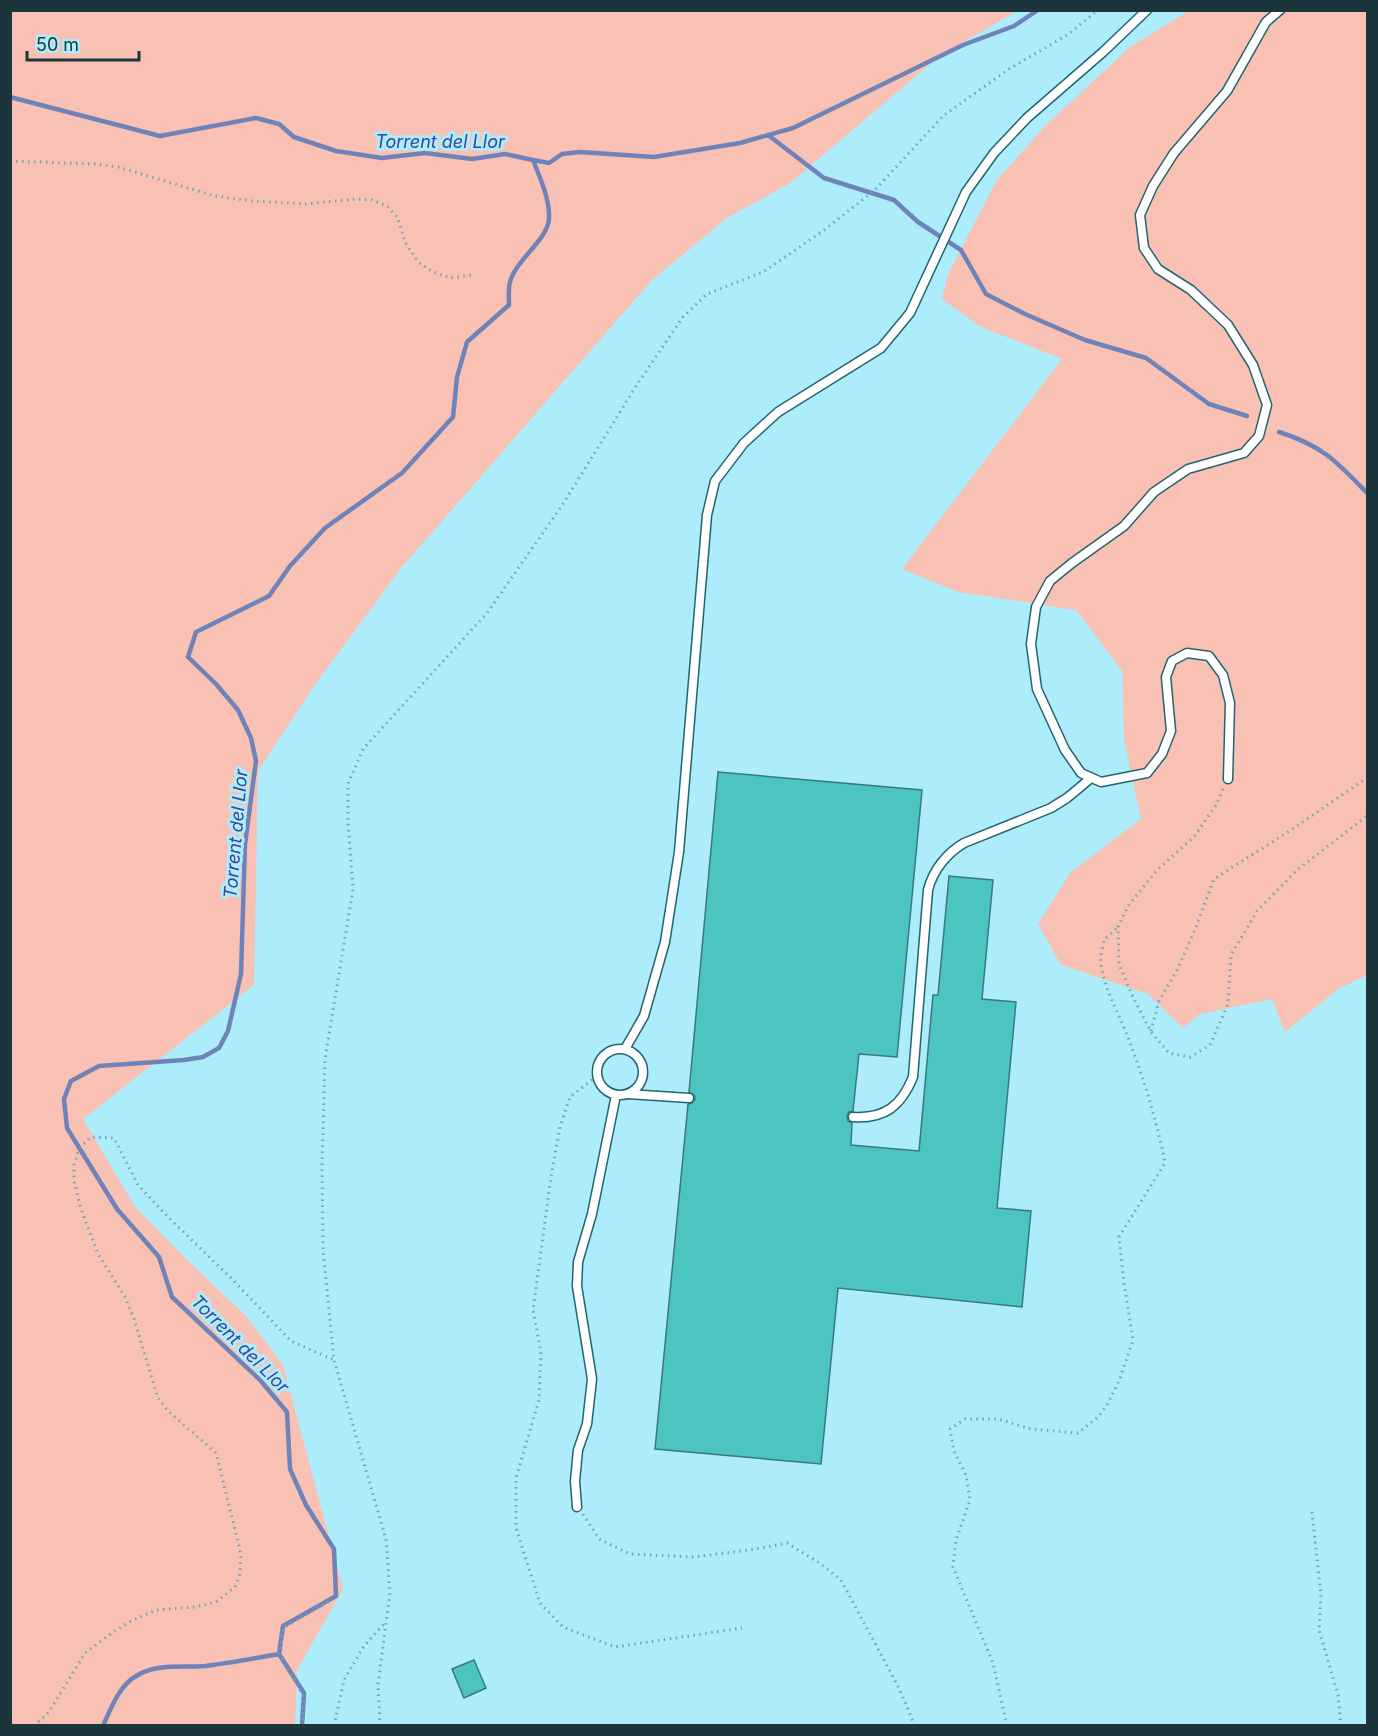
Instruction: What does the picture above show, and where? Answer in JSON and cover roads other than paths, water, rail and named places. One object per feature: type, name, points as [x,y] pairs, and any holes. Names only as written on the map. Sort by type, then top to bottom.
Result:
[{"type":"lane","points":[[625,1049],[644,1016],[662,952],[679,852],[707,515],[715,481],[744,443],[778,412],[881,348],[910,313],[966,192],[994,153],[1027,118],[1147,10]]},
{"type":"lane","points":[[1228,779],[1230,703],[1223,675],[1209,656],[1187,653],[1172,661],[1166,677],[1171,731],[1162,754],[1147,773],[1101,782],[1081,773],[1065,750],[1037,689],[1031,644],[1036,607],[1050,581],[1124,526],[1154,492],[1188,469],[1244,453],[1259,436],[1267,405],[1253,365],[1228,325],[1191,290],[1158,269],[1144,248],[1140,215],[1174,153],[1227,91],[1266,22],[1280,10]]},
{"type":"lane","points":[[853,1118],[870,1118],[889,1110],[902,1098],[913,1077],[928,890],[941,863],[964,843],[1051,808],[1091,778]]},
{"type":"lane","points":[[627,1094],[639,1085],[643,1071],[638,1057],[625,1049],[610,1051],[599,1061],[597,1076],[603,1088],[616,1095],[688,1098]]},
{"type":"lane","points":[[577,1507],[575,1481],[578,1450],[587,1424],[592,1379],[577,1286],[578,1262],[592,1214],[616,1095]]},
{"type":"waterway","points":[[533,160],[549,163],[562,154],[580,152],[654,157],[740,143],[793,128],[963,45],[1014,26],[1038,10]]},
{"type":"waterway","name":"Torrent del Llor","points":[[10,97],[160,136],[256,118],[279,124],[294,137],[336,151],[382,158],[425,153],[472,159],[505,154],[533,160],[548,204],[547,227],[513,274],[509,288],[509,305],[467,342],[457,377],[453,417],[402,473],[325,528],[290,566],[269,596],[196,632],[188,657],[216,684],[238,710],[251,738],[256,761],[245,844],[241,974],[228,1031],[219,1048],[203,1057],[184,1060],[99,1066],[71,1081],[64,1099],[67,1128],[117,1209],[159,1257],[172,1297],[260,1380],[287,1412],[290,1469],[306,1505],[334,1549],[336,1596],[283,1626],[279,1654],[304,1693],[302,1726]]},
{"type":"waterway","points":[[768,135],[824,178],[894,200],[918,222],[961,250],[986,294],[1085,340],[1146,358],[1209,404],[1247,416]]},
{"type":"waterway","points":[[1279,432],[1318,449],[1347,472],[1368,494]]},
{"type":"waterway","points":[[103,1726],[120,1691],[130,1680],[144,1672],[170,1667],[214,1665],[279,1654]]}]
